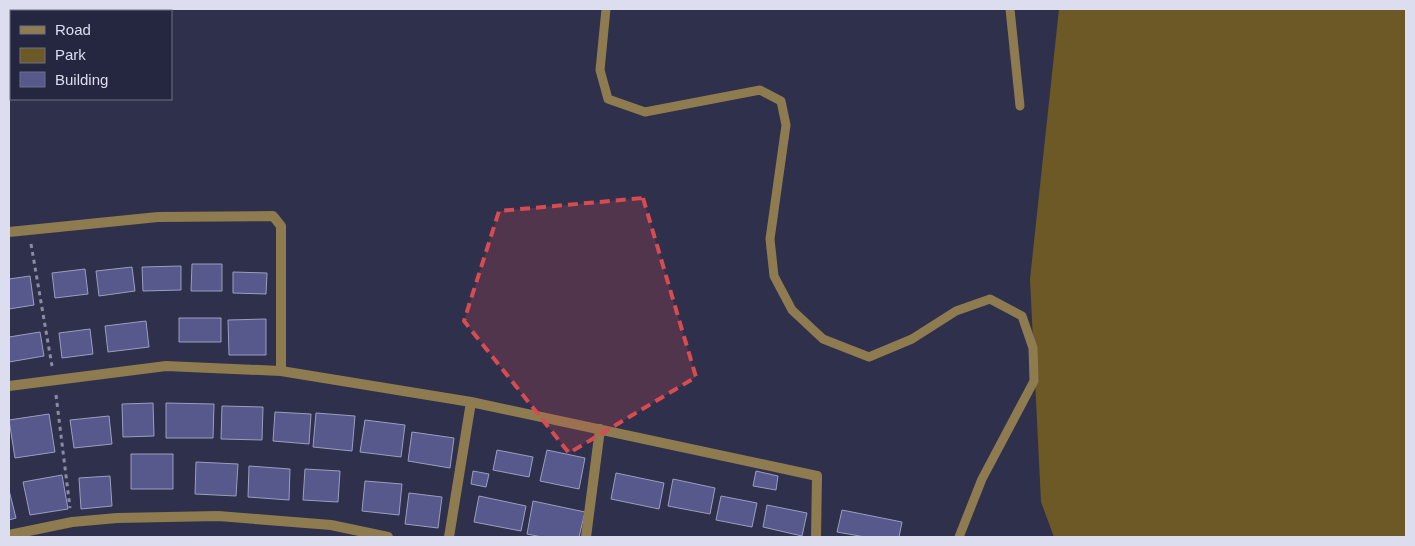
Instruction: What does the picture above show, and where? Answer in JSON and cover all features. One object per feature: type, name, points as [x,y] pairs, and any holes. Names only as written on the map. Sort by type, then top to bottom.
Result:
[{"type":"street","points":[[9,232],[158,217],[273,216],[281,226],[281,371]]},
{"type":"street","points":[[9,386],[166,366],[281,371],[471,402],[817,476],[816,537]]},
{"type":"street","points":[[450,537],[471,402]]},
{"type":"street","points":[[586,537],[600,429]]},
{"type":"street","points":[[9,535],[72,522],[117,518],[218,516],[331,525],[388,537]]},
{"type":"lane","points":[[606,9],[600,70],[608,99],[645,112],[681,103],[760,90],[780,101],[786,124],[770,239],[774,276],[792,310],[823,339],[869,357],[912,339],[956,311],[990,299],[1022,316],[1033,348],[1034,382],[982,479],[960,537]]},
{"type":"lane","points":[[1010,9],[1020,106]]},
{"type":"highlighted area","points":[[643,198],[696,377],[569,453],[464,321],[499,211]]},
{"type":"green space","points":[[1059,9],[1406,9],[1406,537],[1054,537],[1041,502],[1030,279]]},
{"type":"building","points":[[192,264],[222,264],[222,291],[191,291]]},
{"type":"building","points":[[181,266],[181,290],[143,291],[142,267]]},
{"type":"building","points":[[132,267],[135,291],[99,296],[96,271]]},
{"type":"building","points":[[85,269],[88,294],[55,298],[52,273]]},
{"type":"building","points":[[233,272],[267,273],[266,294],[233,293]]},
{"type":"building","points":[[30,276],[34,305],[9,309],[9,279]]},
{"type":"building","points":[[179,318],[221,318],[221,342],[179,342]]},
{"type":"building","points":[[266,319],[266,355],[229,355],[228,320]]},
{"type":"building","points":[[146,321],[149,347],[108,352],[105,326]]},
{"type":"building","points":[[90,329],[93,354],[62,358],[59,333]]},
{"type":"building","points":[[40,332],[44,356],[9,362],[9,337]]},
{"type":"building","points":[[153,403],[154,436],[123,437],[122,404]]},
{"type":"building","points":[[166,403],[214,404],[213,438],[166,438]]},
{"type":"building","points":[[222,406],[263,407],[262,440],[221,439]]},
{"type":"building","points":[[275,412],[311,414],[309,444],[273,441]]},
{"type":"building","points":[[316,413],[355,416],[352,451],[313,447]]},
{"type":"building","points":[[49,414],[55,452],[15,458],[9,420]]},
{"type":"building","points":[[109,416],[112,444],[74,448],[70,420]]},
{"type":"building","points":[[365,420],[405,425],[401,457],[360,452]]},
{"type":"building","points":[[412,432],[454,438],[450,468],[408,461]]},
{"type":"building","points":[[497,450],[533,457],[529,477],[493,470]]},
{"type":"building","points":[[547,450],[585,458],[579,489],[540,481]]},
{"type":"building","points":[[131,454],[173,454],[173,489],[131,489]]},
{"type":"building","points":[[196,462],[238,464],[236,496],[195,494]]},
{"type":"building","points":[[249,466],[290,469],[289,500],[248,497]]},
{"type":"building","points":[[305,469],[340,471],[338,502],[303,500]]},
{"type":"building","points":[[473,471],[489,474],[486,487],[471,484]]},
{"type":"building","points":[[756,471],[778,476],[776,490],[753,486]]},
{"type":"building","points":[[616,473],[664,483],[659,509],[611,499]]},
{"type":"building","points":[[62,475],[68,509],[30,515],[23,482]]},
{"type":"building","points":[[110,476],[112,506],[81,509],[79,478]]},
{"type":"building","points":[[673,479],[715,488],[710,514],[668,506]]},
{"type":"building","points":[[365,481],[402,484],[399,515],[362,511]]},
{"type":"building","points":[[9,490],[16,518],[9,520]]},
{"type":"building","points":[[409,493],[442,497],[438,528],[405,524]]},
{"type":"building","points":[[479,496],[526,506],[521,531],[474,522]]},
{"type":"building","points":[[721,496],[757,503],[752,527],[716,520]]},
{"type":"building","points":[[533,501],[585,512],[579,537],[542,537],[527,534]]},
{"type":"building","points":[[767,505],[807,513],[802,536],[763,527]]},
{"type":"building","points":[[842,510],[902,522],[899,537],[865,537],[837,532]]}]
